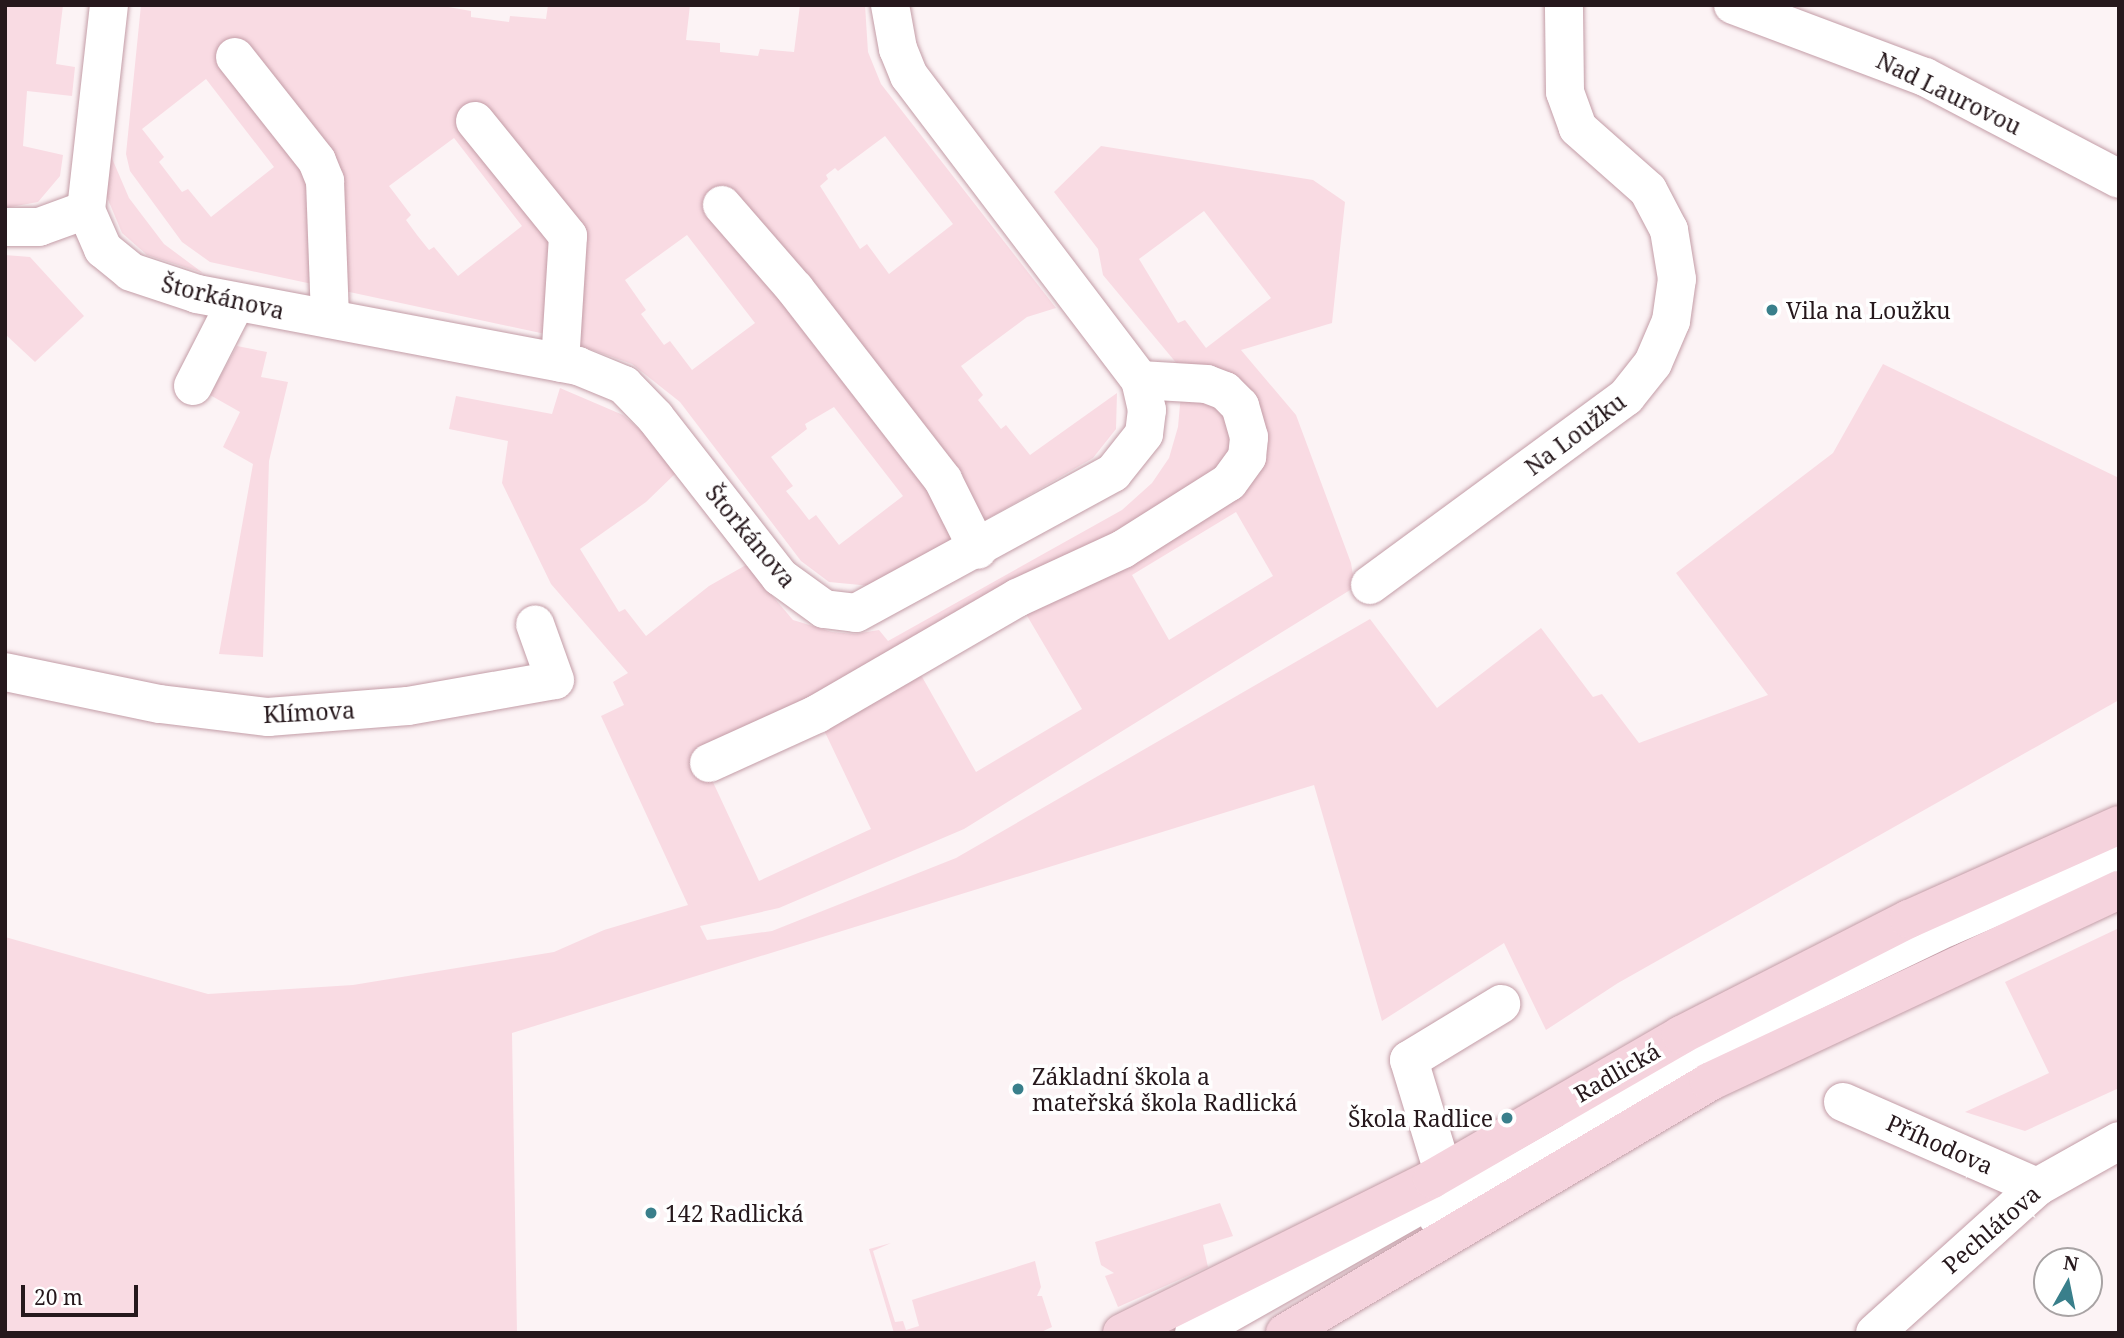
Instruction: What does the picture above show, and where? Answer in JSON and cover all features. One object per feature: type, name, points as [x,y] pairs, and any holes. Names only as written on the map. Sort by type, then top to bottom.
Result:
[{"type":"main road","name":"Radlická","points":[[1122,1333],[1443,1172],[1681,1035],[1909,919],[2119,825]]},
{"type":"main road","points":[[1285,1333],[1709,1083],[2119,890]]},
{"type":"street","name":"Štorkánova","points":[[109,5],[86,210],[103,249],[131,272],[162,285],[236,302],[561,363],[624,385],[656,417],[780,577],[824,609],[856,613],[978,550],[1113,473],[1144,434],[1147,410],[1140,380],[909,76],[890,5]]},
{"type":"street","name":"Na Loužku","points":[[1370,585],[1626,397],[1653,363],[1671,321],[1677,279],[1669,230],[1648,190],[1578,128],[1565,92],[1564,5]]},
{"type":"street","name":"Nad Laurovou","points":[[1733,5],[1925,76],[2119,179]]},
{"type":"street","points":[[235,57],[317,160],[325,181],[330,319]]},
{"type":"street","points":[[475,121],[568,236],[561,363]]},
{"type":"street","points":[[722,205],[796,289],[943,480],[978,550]]},
{"type":"street","points":[[5,227],[38,227],[86,210]]},
{"type":"street","points":[[192,386],[236,302]]},
{"type":"street","points":[[709,763],[817,714],[1017,597],[1123,549],[1229,482],[1240,471],[1248,447],[1246,419],[1240,406],[1225,391],[1207,384],[1140,380]]},
{"type":"street","name":"Klímova","points":[[5,672],[160,704],[268,717],[408,706],[555,680],[535,624]]},
{"type":"street","points":[[1194,1333],[1715,1039],[1948,927],[2119,853]]},
{"type":"street","points":[[1235,1333],[1717,1060],[1951,948],[2119,875]]},
{"type":"street","points":[[1443,1172],[1409,1059],[1501,1004]]},
{"type":"street","name":"Příhodova","points":[[1843,1102],[2037,1187]]},
{"type":"street","name":"Pechlátova","points":[[1875,1333],[2037,1187],[2119,1141]]},
{"type":"shaded area","points":[[5,5],[63,5],[56,64],[75,67],[72,96],[27,91],[23,146],[63,155],[60,176],[38,202],[5,208]]},
{"type":"shaded area","points":[[141,5],[437,5],[471,11],[471,17],[509,22],[510,16],[546,19],[548,5],[690,5],[686,40],[720,43],[720,52],[758,56],[760,49],[794,52],[800,5],[865,5],[868,52],[881,84],[1056,308],[1027,317],[961,366],[983,395],[978,400],[1001,429],[1006,425],[1030,455],[1117,393],[1116,429],[1093,458],[871,586],[829,582],[801,561],[680,402],[632,364],[550,335],[210,262],[182,242],[130,171],[126,154]],"holes":[[[206,79],[274,167],[211,217],[188,189],[182,192],[159,162],[164,157],[142,129]],[[885,136],[953,224],[889,274],[867,244],[860,249],[820,186],[828,179],[826,175],[835,168],[838,171]],[[454,138],[522,226],[458,276],[434,247],[429,250],[417,235],[406,220],[411,215],[389,186]],[[687,235],[755,323],[692,370],[670,341],[664,345],[641,314],[646,310],[625,280]],[[834,407],[903,496],[839,545],[816,515],[809,520],[786,491],[793,486],[771,457],[807,429],[805,424]]]},
{"type":"shaded area","points":[[1101,146],[1313,180],[1345,202],[1332,323],[1241,350],[1296,415],[1351,563],[1355,587],[964,829],[779,908],[700,926],[707,940],[772,931],[956,858],[1370,619],[1437,708],[1541,628],[1593,697],[1602,694],[1639,743],[1768,695],[1676,573],[1833,453],[1883,364],[2119,478],[2119,700],[1618,983],[1546,1030],[1504,943],[1382,1021],[1314,785],[512,1033],[517,1333],[5,1333],[5,937],[208,994],[353,985],[554,952],[604,930],[688,905],[601,716],[624,705],[613,682],[628,673],[551,584],[502,483],[508,441],[449,429],[456,396],[552,414],[560,388],[623,415],[648,437],[676,473],[646,502],[580,549],[619,612],[625,609],[646,636],[709,586],[746,565],[793,620],[832,632],[855,634],[879,630],[888,641],[1122,510],[1152,483],[1169,458],[1178,427],[1183,371],[1103,275],[1098,249],[1054,192]],"holes":[[[1204,211],[1271,298],[1206,348],[1185,320],[1178,323],[1139,259]],[[1236,512],[1273,576],[1169,640],[1132,575]],[[1026,614],[1082,709],[976,772],[921,675]],[[823,728],[871,829],[759,881],[712,780]]]},
{"type":"shaded area","points":[[108,149],[129,198],[164,244],[203,273],[147,255],[122,233],[104,190]]},
{"type":"shaded area","points":[[5,255],[30,257],[84,316],[35,362],[5,334]]},
{"type":"shaded area","points":[[237,346],[267,352],[261,377],[288,382],[269,461],[263,657],[219,654],[253,464],[223,447],[240,412],[210,395]]},
{"type":"shaded area","points":[[2119,928],[2119,1088],[2025,1131],[1965,1112],[2049,1073],[2005,982]]},
{"type":"shaded area","points":[[1220,1203],[1233,1236],[1203,1245],[1208,1267],[1118,1307],[1105,1276],[1114,1273],[1101,1265],[1095,1242]]},
{"type":"shaded area","points":[[891,1243],[873,1251],[895,1322],[903,1321],[906,1330],[919,1326],[912,1300],[1035,1261],[1041,1287],[1037,1296],[1042,1296],[1052,1327],[1039,1333],[894,1333],[869,1249]]},
{"type":"place","name":"Vila na Loužku","points":[[1772,310]]},
{"type":"place","name":"Základní škola a mateřská škola Radlická","points":[[1018,1089]]},
{"type":"place","name":"Škola Radlice","points":[[1507,1118]]},
{"type":"place","name":"142 Radlická","points":[[651,1213]]}]
